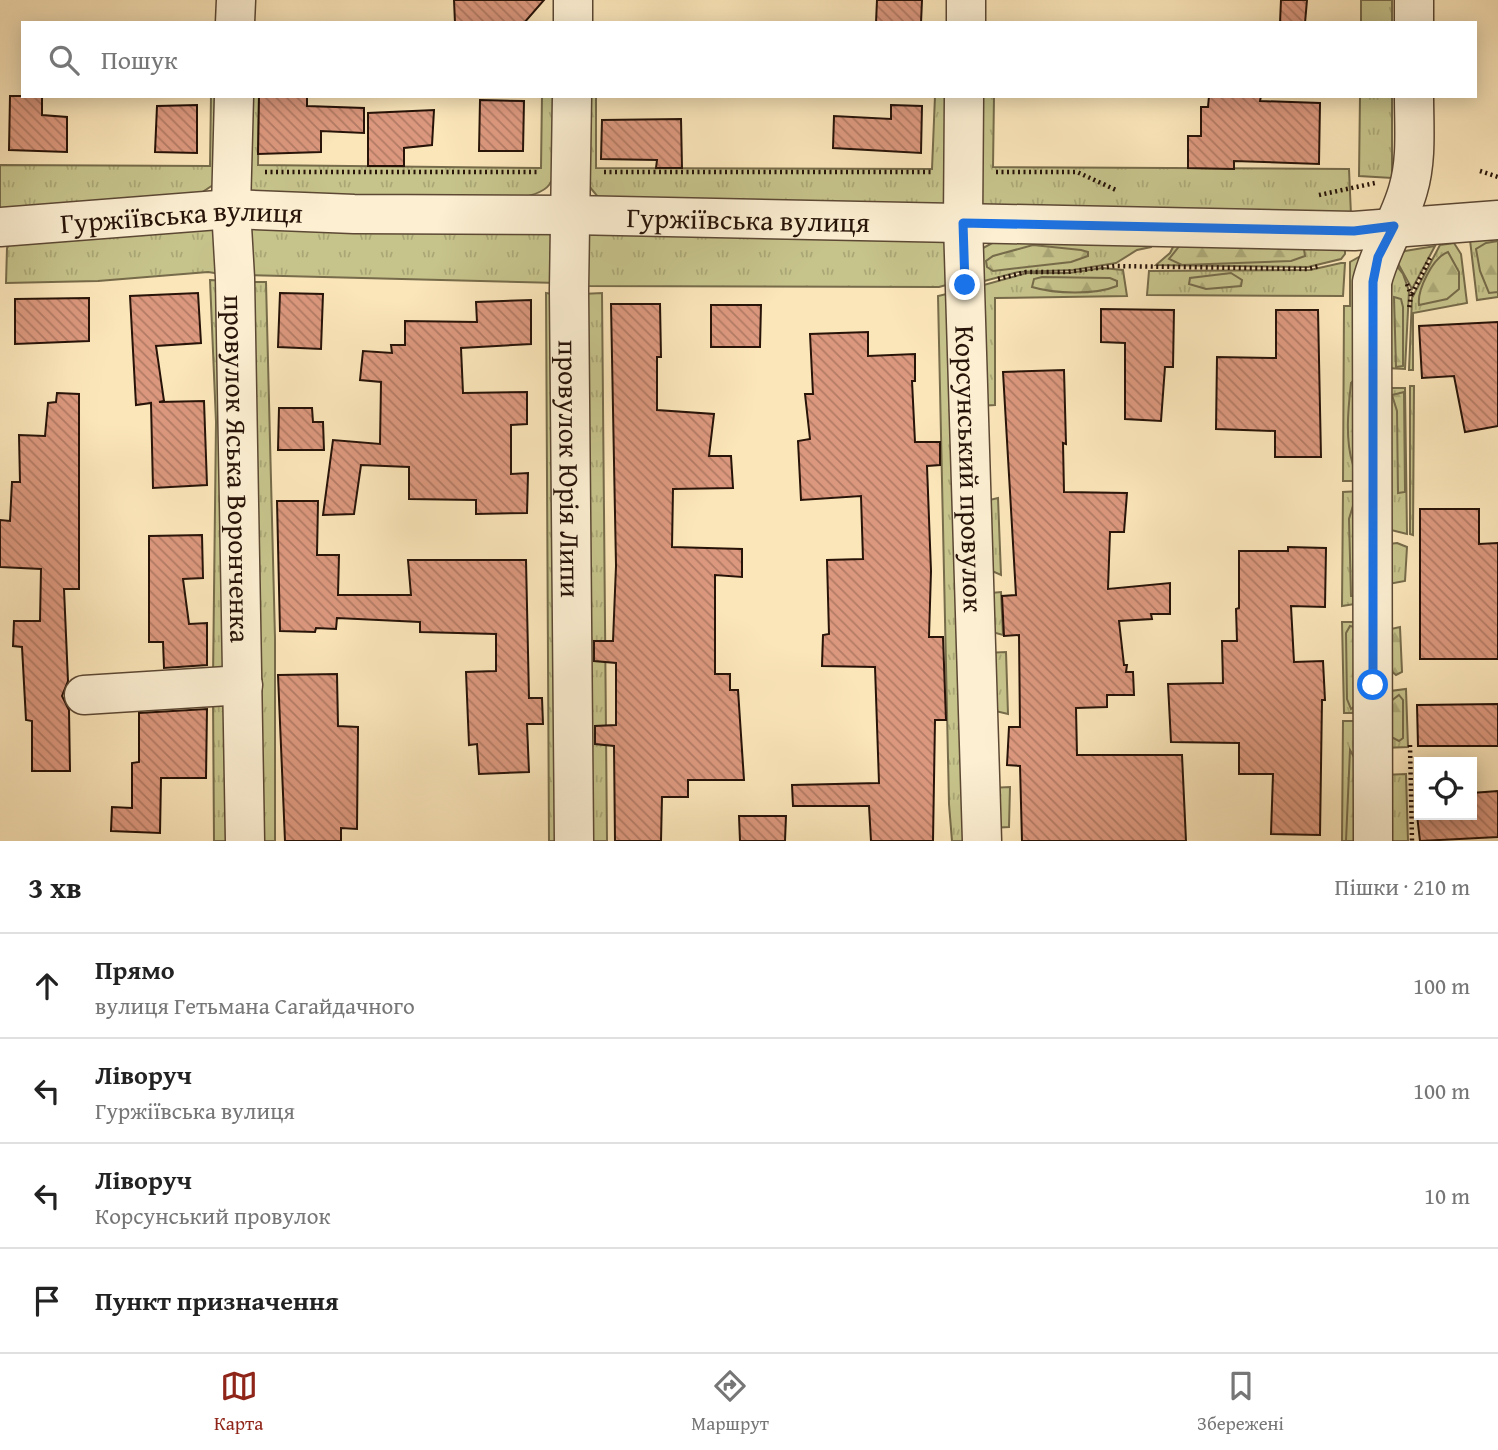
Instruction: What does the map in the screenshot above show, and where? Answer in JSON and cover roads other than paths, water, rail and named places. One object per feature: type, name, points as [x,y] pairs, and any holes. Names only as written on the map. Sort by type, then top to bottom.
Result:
[{"type":"street","points":[[235,21],[236,0]]},
{"type":"street","points":[[573,0],[573,21]]},
{"type":"street","points":[[966,0],[966,21]]},
{"type":"street","points":[[1414,0],[1414,21]]},
{"type":"street","name":"провулок Яська Воронченка","points":[[234,98],[231,209],[245,841]]},
{"type":"street","name":"провулок Юрія Липи","points":[[572,98],[574,841]]},
{"type":"street","name":"Корсунський провулок","points":[[964,98],[963,223],[982,841]]},
{"type":"street","points":[[1373,841],[1373,282],[1378,257],[1394,226],[1410,181],[1414,98]]},
{"type":"street","name":"Гуржіївська вулиця","points":[[0,227],[231,209],[367,215],[571,215],[1354,231],[1498,220]]},
{"type":"street","points":[[84,695],[243,685]]}]
